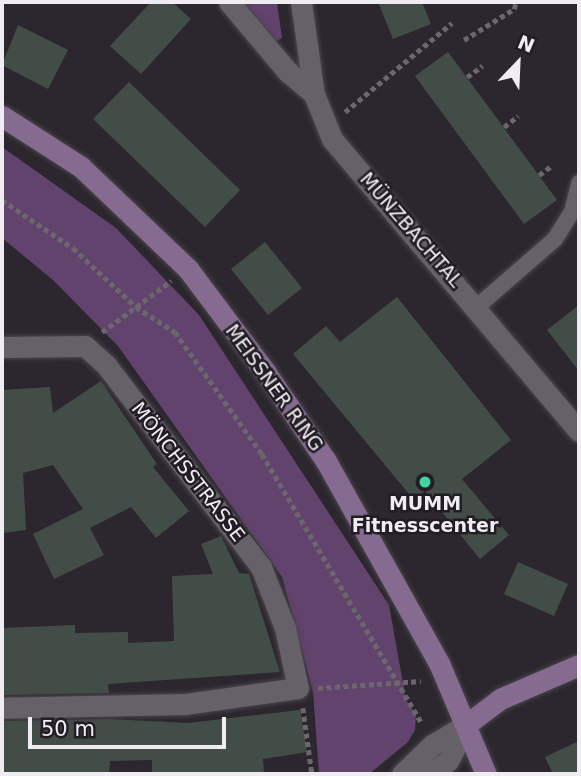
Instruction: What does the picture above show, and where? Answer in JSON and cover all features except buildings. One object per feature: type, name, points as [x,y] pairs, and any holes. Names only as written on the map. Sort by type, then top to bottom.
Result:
[{"type":"main road","name":"MEISSNER RING","points":[[2,116],[81,167],[188,270],[327,461],[446,680],[486,774]]},
{"type":"main road","points":[[467,724],[500,699],[579,665]]},
{"type":"street","points":[[229,2],[288,72],[314,94]]},
{"type":"street","name":"MÜNZBACHTAL","points":[[301,2],[314,94],[326,127],[478,306],[579,431]]},
{"type":"street","points":[[2,347],[85,346]]},
{"type":"street","name":"MÖNCHSSTRASSE","points":[[85,346],[106,365],[261,567],[285,628],[298,688]]},
{"type":"street","points":[[2,708],[186,704],[298,688]]},
{"type":"street","points":[[401,774],[432,745],[467,724]]},
{"type":"street","points":[[430,774],[448,761],[467,724]]},
{"type":"lane","points":[[478,306],[555,239],[572,212],[579,183]]},
{"type":"path","points":[[464,40],[514,9],[516,2]]},
{"type":"path","points":[[326,127],[452,23]]},
{"type":"path","points":[[467,77],[482,66]]},
{"type":"path","points":[[504,127],[518,116]]},
{"type":"path","points":[[539,175],[553,165]]},
{"type":"path","points":[[2,194],[7,204]]},
{"type":"path","points":[[2,200],[73,248],[136,307],[174,332],[262,454],[400,681],[422,724],[416,733]]},
{"type":"path","points":[[85,346],[188,270]]},
{"type":"path","points":[[312,774],[298,688],[446,680]]},
{"type":"shaded area","points":[[241,2],[277,2],[282,38],[272,44]]},
{"type":"shaded area","points":[[2,147],[116,228],[199,315],[389,605],[406,700],[416,714],[415,730],[408,742],[369,774],[319,774],[313,692],[282,577],[118,346],[53,280],[2,238]]},
{"type":"place","name":"MUMM Fitnesscenter","points":[[425,482]]}]
